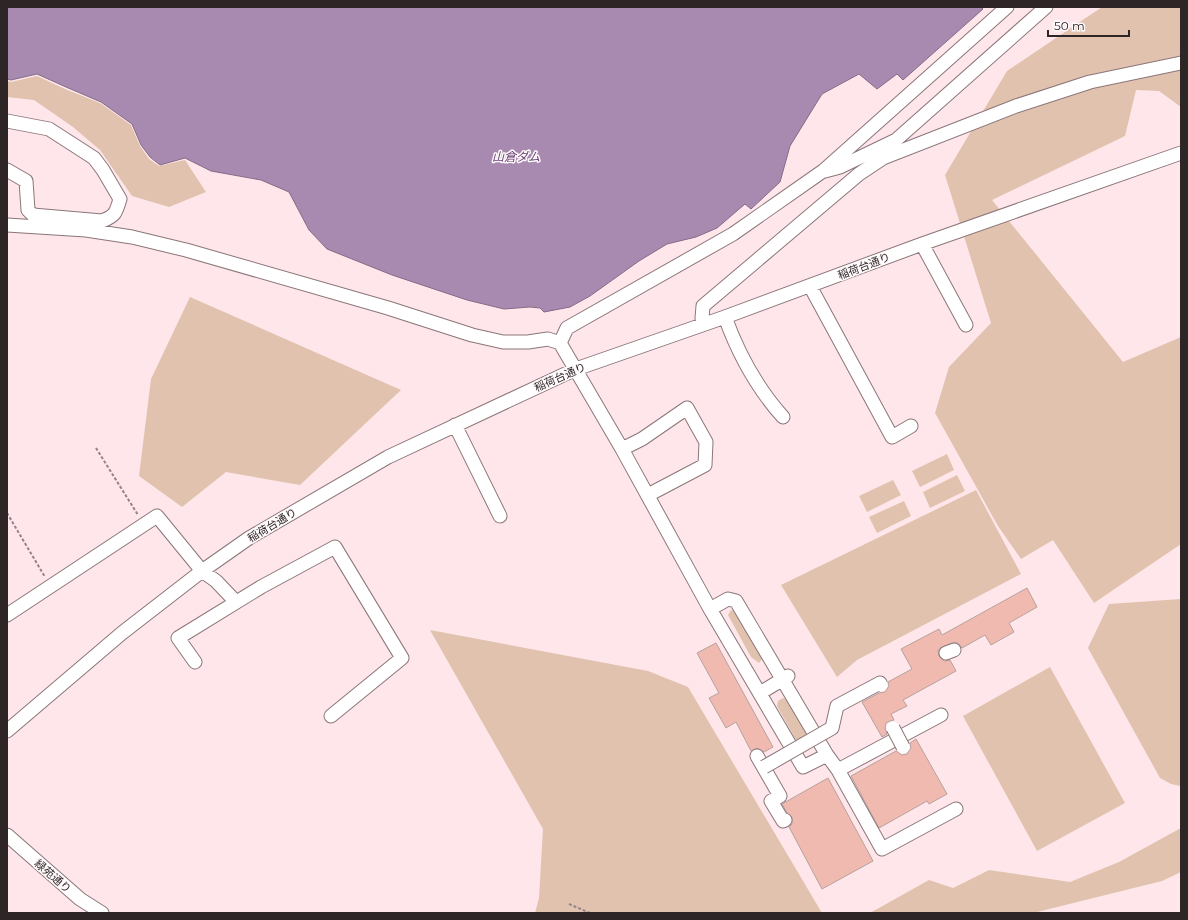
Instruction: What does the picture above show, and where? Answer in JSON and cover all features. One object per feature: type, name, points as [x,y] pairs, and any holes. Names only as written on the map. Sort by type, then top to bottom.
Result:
[{"type":"street","points":[[560,342],[567,328],[733,234],[822,171],[1007,7]]},
{"type":"street","points":[[822,171],[840,167],[896,140],[1046,7]]},
{"type":"street","points":[[703,324],[703,306],[859,174],[883,158],[1016,106],[1090,82],[1181,63]]},
{"type":"street","points":[[7,121],[49,129],[94,158],[120,199],[117,211],[112,217],[102,221],[33,215],[28,210],[26,181],[7,170]]},
{"type":"street","name":"稲荷台通り","points":[[7,731],[122,633],[202,571],[249,538],[388,457],[576,369],[725,317],[922,244],[1181,153]]},
{"type":"street","points":[[7,225],[86,230],[132,237],[186,250],[388,308],[472,335],[503,342],[528,342],[548,339],[560,342],[622,448],[710,609],[803,767],[827,755]]},
{"type":"street","points":[[922,244],[966,325]]},
{"type":"street","points":[[810,286],[892,437],[912,426]]},
{"type":"street","points":[[725,317],[733,340],[747,367],[775,408],[783,417]]},
{"type":"street","points":[[622,448],[642,440],[687,408],[706,442],[705,465],[648,495]]},
{"type":"street","points":[[455,425],[500,516]]},
{"type":"street","points":[[7,615],[157,516],[202,571],[216,581],[236,602]]},
{"type":"street","points":[[196,662],[178,638],[261,586],[335,547],[402,658],[331,716]]},
{"type":"street","points":[[710,609],[728,599],[736,601],[785,677],[827,755],[838,770],[882,849],[956,810]]},
{"type":"street","points":[[760,693],[785,677]]},
{"type":"street","points":[[764,767],[832,728],[837,706],[880,683],[881,685]]},
{"type":"street","points":[[838,770],[941,715]]},
{"type":"street","points":[[893,728],[904,747]]},
{"type":"street","points":[[757,756],[780,796],[772,801],[783,822],[785,820]]},
{"type":"street","name":"緑苑通り","points":[[7,836],[80,899],[102,913]]},
{"type":"path","points":[[96,448],[143,525]]},
{"type":"path","points":[[7,513],[50,586]]},
{"type":"path","points":[[569,904],[590,913]]},
{"type":"shaded area","points":[[1102,7],[1181,7],[1181,107],[1159,91],[1136,90],[1125,136],[992,200],[1123,362],[1181,337],[1181,544],[1094,603],[1053,540],[1021,559],[998,526],[935,413],[949,367],[991,323],[945,175],[1007,71]]},
{"type":"shaded area","points":[[37,76],[100,103],[131,125],[140,146],[149,159],[159,166],[185,160],[206,192],[169,207],[132,196],[100,150],[73,127],[34,100],[7,97],[7,81],[11,82]]},
{"type":"shaded area","points":[[190,297],[401,390],[300,485],[226,472],[182,507],[139,476],[151,379]]},
{"type":"shaded area","points":[[947,454],[954,470],[920,487],[912,471]]},
{"type":"shaded area","points":[[957,475],[965,491],[930,508],[923,492]]},
{"type":"shaded area","points":[[893,480],[901,495],[867,512],[859,496]]},
{"type":"shaded area","points":[[976,490],[1021,574],[857,660],[837,677],[781,585]]},
{"type":"shaded area","points":[[904,501],[911,516],[877,533],[869,517]]},
{"type":"shaded area","points":[[1181,599],[1181,786],[1171,784],[1160,778],[1088,648],[1109,604]]},
{"type":"shaded area","points":[[731,610],[738,616],[763,658],[759,663],[751,657],[728,615]]},
{"type":"shaded area","points":[[430,630],[648,671],[688,687],[822,913],[535,913],[539,898],[543,829]]},
{"type":"shaded area","points":[[1050,667],[1125,803],[1037,851],[963,716]]},
{"type":"shaded area","points":[[783,698],[788,700],[808,736],[797,742],[777,706],[778,701]]},
{"type":"shaded area","points":[[1181,828],[1181,872],[1162,881],[1033,913],[870,913],[929,880],[953,888],[989,870],[1070,882],[1119,862]]},
{"type":"water","name":"山倉ダム","points":[[7,7],[981,7],[983,9],[903,80],[897,74],[877,89],[859,74],[822,94],[790,146],[780,182],[751,209],[745,204],[717,228],[696,237],[667,244],[639,261],[590,296],[570,307],[544,312],[540,308],[530,307],[504,309],[467,300],[392,275],[327,249],[309,230],[289,192],[261,180],[211,171],[185,158],[160,165],[150,157],[141,145],[132,124],[101,102],[37,74],[11,80],[7,79]]},
{"type":"building","points":[[1027,588],[1037,607],[1009,623],[1014,632],[991,645],[985,635],[962,648],[955,642],[940,648],[938,651],[939,656],[944,661],[950,660],[956,671],[903,700],[907,706],[891,714],[894,720],[886,723],[885,728],[887,734],[882,737],[862,702],[879,693],[885,692],[889,686],[888,682],[912,669],[901,649],[939,629],[942,635]]},
{"type":"building","points":[[716,643],[773,747],[764,752],[757,748],[751,751],[736,722],[726,728],[709,698],[719,693],[697,653]]},
{"type":"building","points":[[916,739],[947,794],[929,804],[927,801],[879,828],[851,776],[896,751],[902,755],[907,754],[911,748],[910,743]]},
{"type":"building","points":[[828,778],[873,861],[822,889],[789,827],[792,824],[792,817],[787,813],[782,804]]}]
